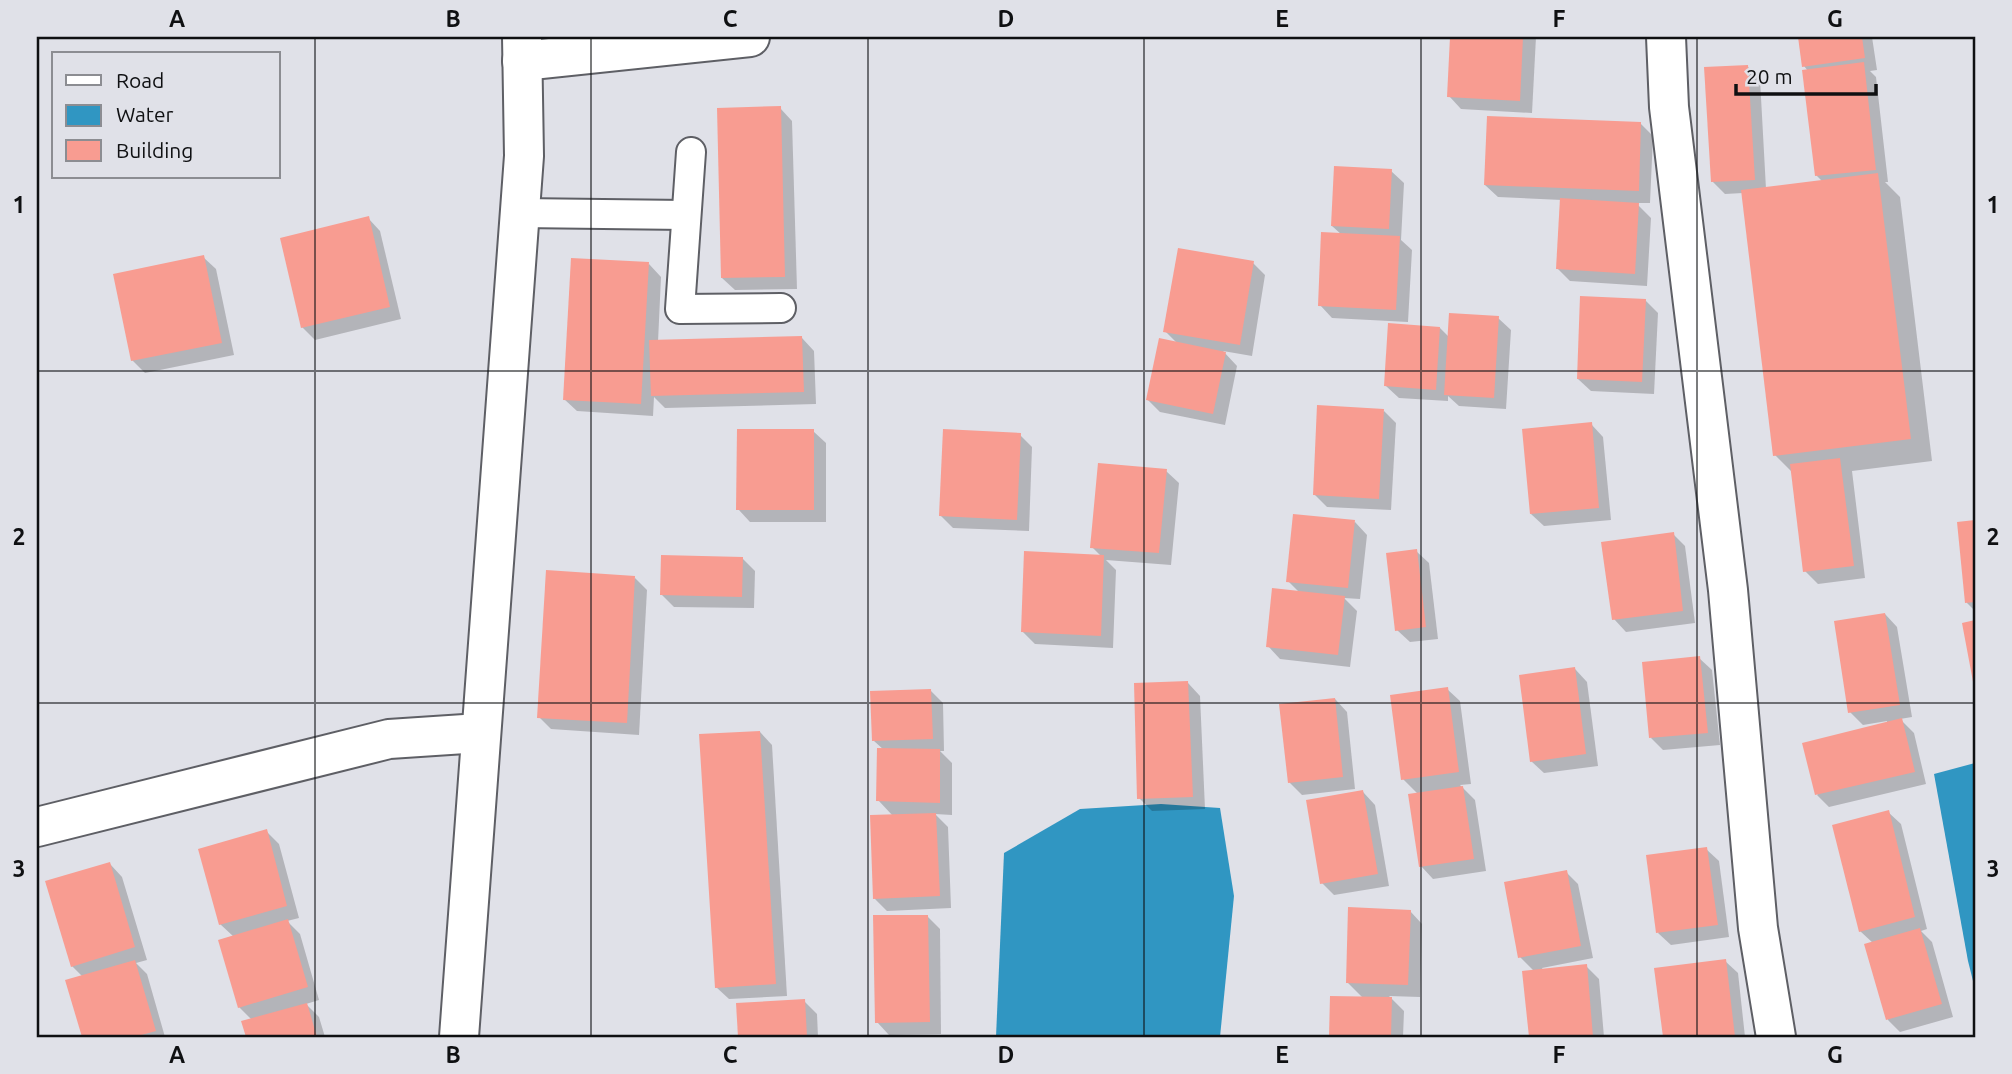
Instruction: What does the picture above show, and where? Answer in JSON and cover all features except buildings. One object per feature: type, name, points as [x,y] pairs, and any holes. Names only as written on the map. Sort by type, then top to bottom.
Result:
[{"type":"street","points":[[459,1037],[524,156],[522,49],[751,37]]},
{"type":"street","points":[[1666,37],[1669,107],[1728,590],[1758,928],[1776,1037]]},
{"type":"street","points":[[37,827],[388,739],[480,733]]},
{"type":"lane","points":[[691,152],[680,309],[781,308]]},
{"type":"lane","points":[[520,213],[686,215]]},
{"type":"water","points":[[1975,763],[1975,989],[1934,774]]},
{"type":"water","points":[[1161,804],[1220,808],[1234,896],[1220,1037],[996,1037],[1004,853],[1080,809]]}]
